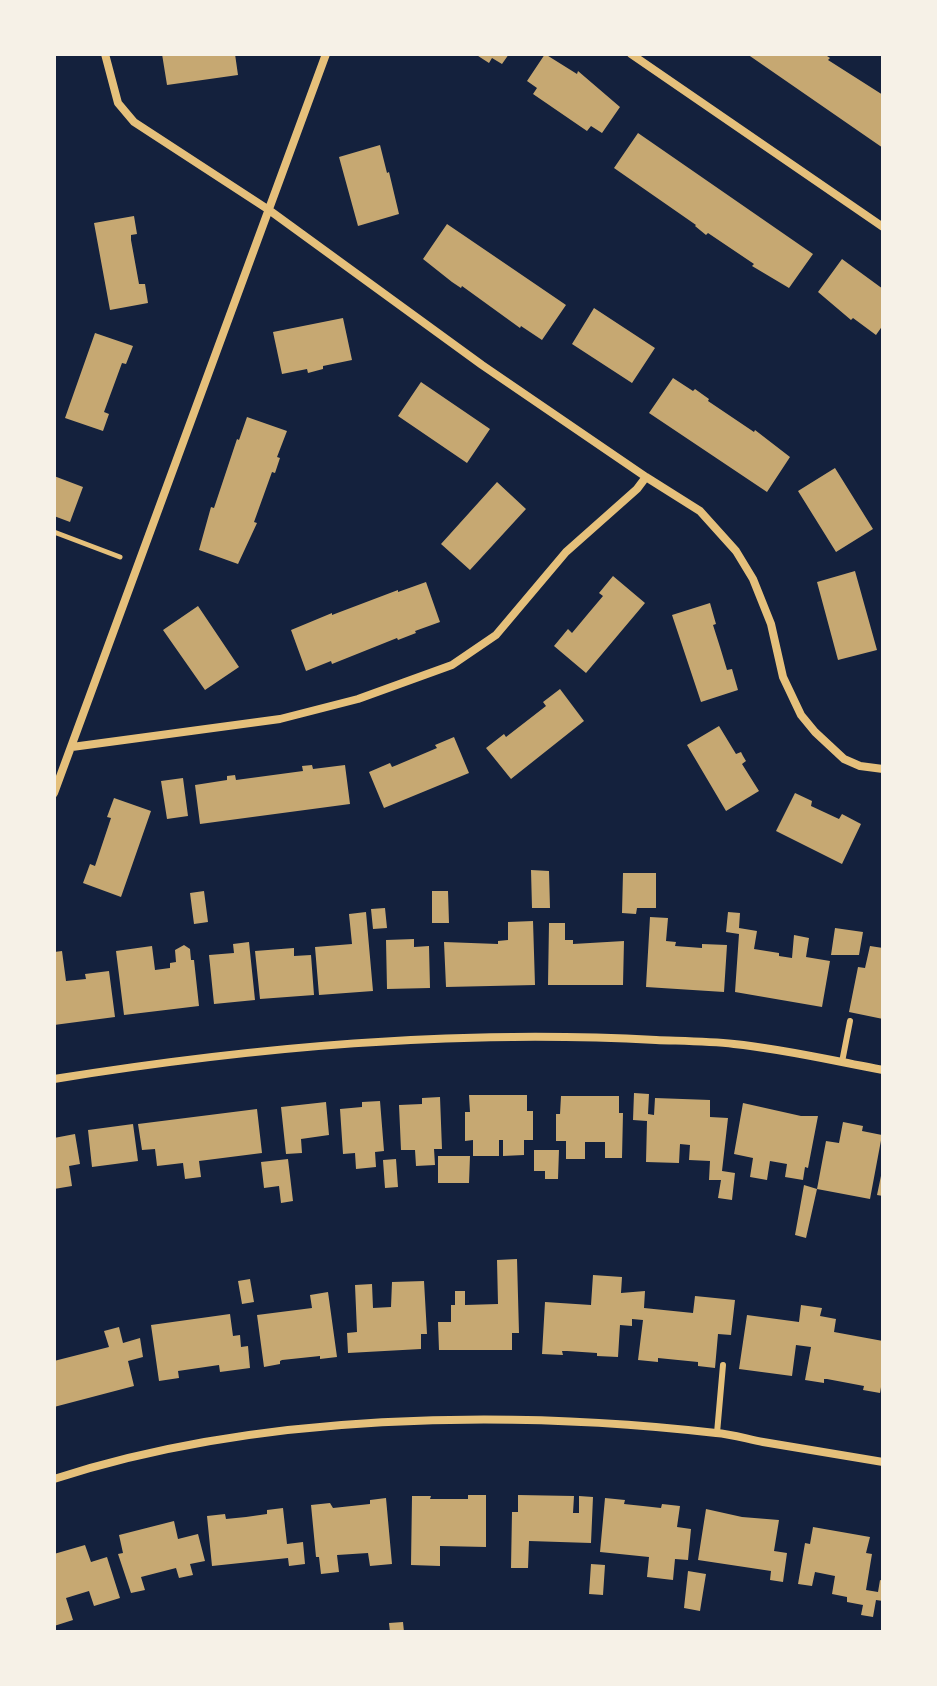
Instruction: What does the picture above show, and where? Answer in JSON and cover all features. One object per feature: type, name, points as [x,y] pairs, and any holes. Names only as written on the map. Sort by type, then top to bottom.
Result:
[{"type":"street","points":[[105,54],[111,84],[126,115],[269,210],[482,365],[700,511],[736,551],[764,604],[791,698],[815,732],[844,759],[860,766],[883,769]]},
{"type":"street","points":[[54,793],[326,54]]},
{"type":"street","points":[[631,54],[883,227]]},
{"type":"street","points":[[72,747],[280,719],[358,699],[452,665],[496,635],[550,569],[637,489],[646,477]]},
{"type":"street","points":[[54,1079],[177,1060],[280,1049],[472,1037],[610,1036],[704,1041],[766,1048],[883,1070]]},
{"type":"street","points":[[54,1479],[199,1442],[270,1432],[381,1423],[578,1423],[717,1433],[883,1462]]},
{"type":"lane","points":[[842,1062],[850,1021]]},
{"type":"lane","points":[[717,1433],[723,1365]]},
{"type":"path","points":[[54,532],[139,564]]},
{"type":"building","points":[[162,54],[235,54],[238,75],[167,85]]},
{"type":"building","points":[[475,54],[509,54],[502,64],[492,58],[489,63]]},
{"type":"building","points":[[545,54],[577,74],[578,71],[620,107],[602,133],[591,126],[587,131],[533,94],[537,88],[527,81]]},
{"type":"building","points":[[747,54],[824,54],[830,58],[828,60],[883,95],[883,148]]},
{"type":"building","points":[[638,133],[813,254],[789,288],[752,266],[754,264],[708,233],[706,235],[614,168]]},
{"type":"building","points":[[380,145],[399,214],[358,226],[339,157]]},
{"type":"building","points":[[134,216],[137,234],[131,235],[131,240],[139,284],[145,284],[148,303],[110,310],[94,223]]},
{"type":"building","points":[[447,224],[566,305],[542,340],[452,282],[423,259]]},
{"type":"building","points":[[842,259],[883,289],[883,325],[876,335],[853,318],[851,320],[818,292]]},
{"type":"building","points":[[594,308],[655,348],[632,383],[572,344]]},
{"type":"building","points":[[343,318],[352,360],[323,366],[323,369],[308,373],[307,369],[282,374],[273,332]]},
{"type":"building","points":[[95,333],[133,346],[126,364],[122,363],[104,412],[109,414],[103,431],[65,418]]},
{"type":"building","points":[[673,378],[693,391],[695,389],[790,457],[767,492],[649,413]]},
{"type":"building","points":[[421,382],[490,429],[467,463],[398,416]]},
{"type":"building","points":[[247,417],[287,431],[277,457],[280,458],[275,473],[272,472],[254,522],[257,523],[238,564],[199,550],[211,507],[214,508]]},
{"type":"building","points":[[835,468],[873,529],[836,552],[798,491]]},
{"type":"building","points":[[54,476],[83,487],[70,522],[54,516]]},
{"type":"building","points":[[497,482],[526,509],[470,570],[441,544]]},
{"type":"building","points":[[855,571],[877,650],[838,660],[817,582]]},
{"type":"building","points":[[613,576],[645,603],[586,673],[554,646],[568,629],[572,633],[603,596],[599,593]]},
{"type":"building","points":[[426,582],[440,622],[398,640],[306,671],[291,630]]},
{"type":"building","points":[[710,603],[716,624],[713,625],[727,670],[732,669],[738,690],[701,702],[672,615]]},
{"type":"building","points":[[198,606],[239,667],[205,690],[163,630]]},
{"type":"building","points":[[560,689],[584,721],[511,779],[486,748],[504,734],[506,737],[546,706],[543,702]]},
{"type":"building","points":[[719,726],[736,754],[741,752],[746,761],[742,764],[759,791],[726,811],[687,745]]},
{"type":"building","points":[[454,737],[469,773],[384,808],[369,772],[390,763],[392,767],[397,765]]},
{"type":"building","points":[[312,765],[313,769],[345,765],[350,804],[200,824],[195,785],[227,780],[227,776],[235,775],[236,780],[303,771],[302,766]]},
{"type":"building","points":[[183,778],[188,816],[167,819],[161,781]]},
{"type":"building","points":[[795,793],[812,801],[811,806],[839,819],[842,814],[861,824],[842,864],[776,831]]},
{"type":"building","points":[[114,798],[151,811],[121,897],[83,883],[90,864],[95,866],[111,818],[107,817]]},
{"type":"building","points":[[531,870],[549,871],[550,908],[532,908]]},
{"type":"building","points":[[623,873],[656,873],[656,908],[637,908],[636,914],[622,913]]},
{"type":"building","points":[[204,891],[208,922],[194,924],[190,893]]},
{"type":"building","points":[[432,891],[448,891],[449,923],[432,923]]},
{"type":"building","points":[[385,908],[387,928],[373,929],[371,909]]},
{"type":"building","points":[[366,912],[373,991],[319,995],[315,947],[352,944],[349,914]]},
{"type":"building","points":[[728,912],[740,913],[739,928],[757,931],[754,949],[792,958],[794,935],[809,938],[806,957],[830,961],[822,1007],[735,992],[739,934],[726,932]]},
{"type":"building","points":[[650,917],[668,918],[666,941],[676,942],[675,946],[702,948],[702,944],[727,945],[724,992],[646,987]]},
{"type":"building","points":[[533,921],[535,985],[446,987],[444,942],[498,944],[498,941],[508,940],[508,922]]},
{"type":"building","points":[[549,923],[565,923],[565,940],[573,940],[573,944],[624,941],[623,985],[548,985]]},
{"type":"building","points":[[835,928],[863,932],[859,955],[831,955]]},
{"type":"building","points":[[414,939],[414,947],[429,946],[430,988],[387,989],[386,940]]},
{"type":"building","points":[[249,942],[255,1000],[214,1004],[209,955],[234,953],[233,944]]},
{"type":"building","points":[[184,945],[190,949],[191,960],[194,960],[199,1006],[124,1015],[116,951],[152,946],[155,970],[170,968],[170,963],[176,962],[175,950]]},
{"type":"building","points":[[870,946],[883,948],[883,1019],[849,1012],[858,967],[865,968]]},
{"type":"building","points":[[294,948],[294,956],[311,955],[314,995],[260,999],[255,951]]},
{"type":"building","points":[[62,951],[66,981],[86,979],[85,974],[109,971],[115,1017],[54,1025],[54,952]]},
{"type":"building","points":[[634,1093],[649,1094],[648,1114],[654,1115],[655,1098],[710,1100],[710,1117],[728,1118],[722,1171],[735,1173],[732,1200],[718,1198],[721,1180],[709,1180],[710,1161],[689,1160],[690,1145],[680,1144],[679,1163],[646,1162],[647,1121],[633,1120]]},
{"type":"building","points":[[469,1095],[527,1095],[527,1111],[533,1111],[533,1140],[524,1140],[524,1155],[503,1156],[503,1140],[499,1140],[499,1156],[473,1156],[473,1140],[465,1141],[465,1112],[470,1112]]},
{"type":"building","points":[[561,1096],[619,1096],[619,1113],[623,1113],[622,1158],[605,1158],[605,1142],[585,1142],[585,1159],[566,1159],[566,1141],[556,1141],[556,1114],[560,1114]]},
{"type":"building","points":[[440,1097],[442,1149],[434,1149],[435,1165],[416,1166],[415,1150],[401,1150],[399,1105],[422,1104],[422,1098]]},
{"type":"building","points":[[380,1101],[384,1151],[375,1152],[376,1167],[356,1169],[355,1153],[343,1154],[340,1109],[362,1107],[362,1102]]},
{"type":"building","points":[[326,1102],[329,1135],[301,1139],[302,1153],[286,1154],[281,1107]]},
{"type":"building","points":[[743,1103],[801,1116],[818,1116],[803,1180],[785,1177],[787,1164],[770,1161],[767,1180],[750,1177],[753,1158],[734,1154]]},
{"type":"building","points":[[257,1109],[262,1153],[199,1161],[201,1177],[185,1179],[183,1163],[157,1166],[155,1149],[142,1150],[138,1124]]},
{"type":"building","points":[[843,1122],[863,1126],[862,1131],[882,1135],[870,1199],[817,1189],[826,1141],[839,1143]]},
{"type":"building","points":[[133,1124],[138,1161],[92,1167],[88,1130]]},
{"type":"building","points":[[75,1134],[80,1164],[69,1166],[72,1186],[54,1189],[54,1138]]},
{"type":"building","points":[[534,1150],[559,1150],[558,1179],[545,1179],[545,1171],[534,1171]]},
{"type":"building","points":[[438,1156],[470,1156],[469,1183],[438,1183]]},
{"type":"building","points":[[288,1159],[293,1201],[281,1203],[279,1186],[264,1188],[261,1162]]},
{"type":"building","points":[[396,1159],[398,1187],[385,1188],[383,1160]]},
{"type":"building","points":[[883,1171],[883,1196],[877,1195]]},
{"type":"building","points":[[804,1185],[817,1189],[806,1238],[795,1235]]},
{"type":"building","points":[[517,1259],[519,1333],[512,1333],[512,1350],[439,1350],[438,1322],[451,1322],[455,1291],[465,1291],[465,1305],[498,1304],[497,1260]]},
{"type":"building","points":[[593,1275],[622,1277],[621,1293],[645,1291],[644,1308],[693,1313],[695,1296],[735,1300],[731,1335],[718,1334],[715,1368],[698,1366],[698,1362],[658,1358],[658,1362],[638,1360],[643,1320],[632,1319],[632,1326],[620,1325],[618,1357],[567,1351],[562,1351],[563,1355],[542,1354],[545,1302],[591,1305]]},
{"type":"building","points":[[250,1279],[254,1302],[242,1304],[238,1281]]},
{"type":"building","points":[[424,1281],[427,1334],[421,1334],[421,1349],[348,1353],[347,1333],[357,1332],[355,1285],[372,1284],[373,1308],[391,1307],[392,1282]]},
{"type":"building","points":[[328,1292],[337,1357],[282,1360],[280,1364],[264,1367],[257,1315],[312,1308],[310,1295]]},
{"type":"building","points":[[801,1305],[822,1308],[820,1316],[836,1319],[834,1332],[883,1341],[880,1393],[863,1390],[864,1386],[827,1379],[824,1383],[805,1380],[811,1347],[796,1345],[792,1376],[739,1369],[747,1315],[799,1322]]},
{"type":"building","points":[[230,1314],[233,1336],[240,1335],[241,1347],[248,1346],[250,1368],[220,1372],[219,1365],[178,1371],[179,1378],[159,1381],[151,1325]]},
{"type":"building","points":[[119,1327],[123,1343],[140,1338],[143,1357],[128,1361],[134,1386],[54,1407],[54,1361],[109,1347],[104,1331]]},
{"type":"building","points":[[468,1495],[486,1495],[486,1547],[440,1546],[440,1566],[411,1565],[412,1496],[468,1499]]},
{"type":"building","points":[[518,1495],[574,1496],[573,1513],[579,1513],[579,1496],[593,1497],[591,1543],[529,1541],[528,1568],[511,1568],[512,1512],[518,1512]]},
{"type":"building","points":[[386,1498],[392,1564],[370,1566],[368,1553],[337,1555],[339,1572],[321,1574],[319,1557],[316,1557],[311,1505],[330,1503],[333,1508],[370,1504],[370,1500]]},
{"type":"building","points":[[605,1498],[625,1500],[624,1504],[661,1508],[662,1504],[680,1506],[677,1527],[691,1529],[688,1560],[675,1559],[673,1580],[647,1577],[649,1557],[600,1552]]},
{"type":"building","points":[[283,1508],[287,1544],[303,1542],[305,1564],[289,1566],[288,1558],[212,1566],[207,1516],[225,1514],[226,1519],[246,1517]]},
{"type":"building","points":[[706,1509],[742,1517],[779,1520],[774,1551],[787,1553],[783,1582],[770,1580],[771,1571],[698,1560]]},
{"type":"building","points":[[174,1521],[178,1539],[198,1534],[205,1561],[190,1564],[193,1575],[179,1578],[176,1568],[141,1577],[145,1590],[131,1593],[118,1554],[123,1553],[119,1535]]},
{"type":"building","points":[[813,1527],[870,1537],[866,1553],[872,1554],[866,1590],[878,1592],[880,1580],[883,1581],[883,1601],[876,1600],[873,1617],[861,1615],[863,1605],[847,1602],[847,1597],[832,1594],[835,1576],[815,1572],[812,1586],[798,1584],[805,1543],[810,1544]]},
{"type":"building","points":[[85,1545],[91,1562],[107,1557],[120,1598],[94,1606],[89,1591],[66,1598],[73,1620],[54,1626],[54,1554]]},
{"type":"building","points":[[591,1564],[605,1565],[603,1595],[589,1594]]},
{"type":"building","points":[[688,1571],[706,1574],[700,1611],[684,1608]]},
{"type":"building","points":[[403,1622],[404,1632],[390,1632],[389,1623]]}]
